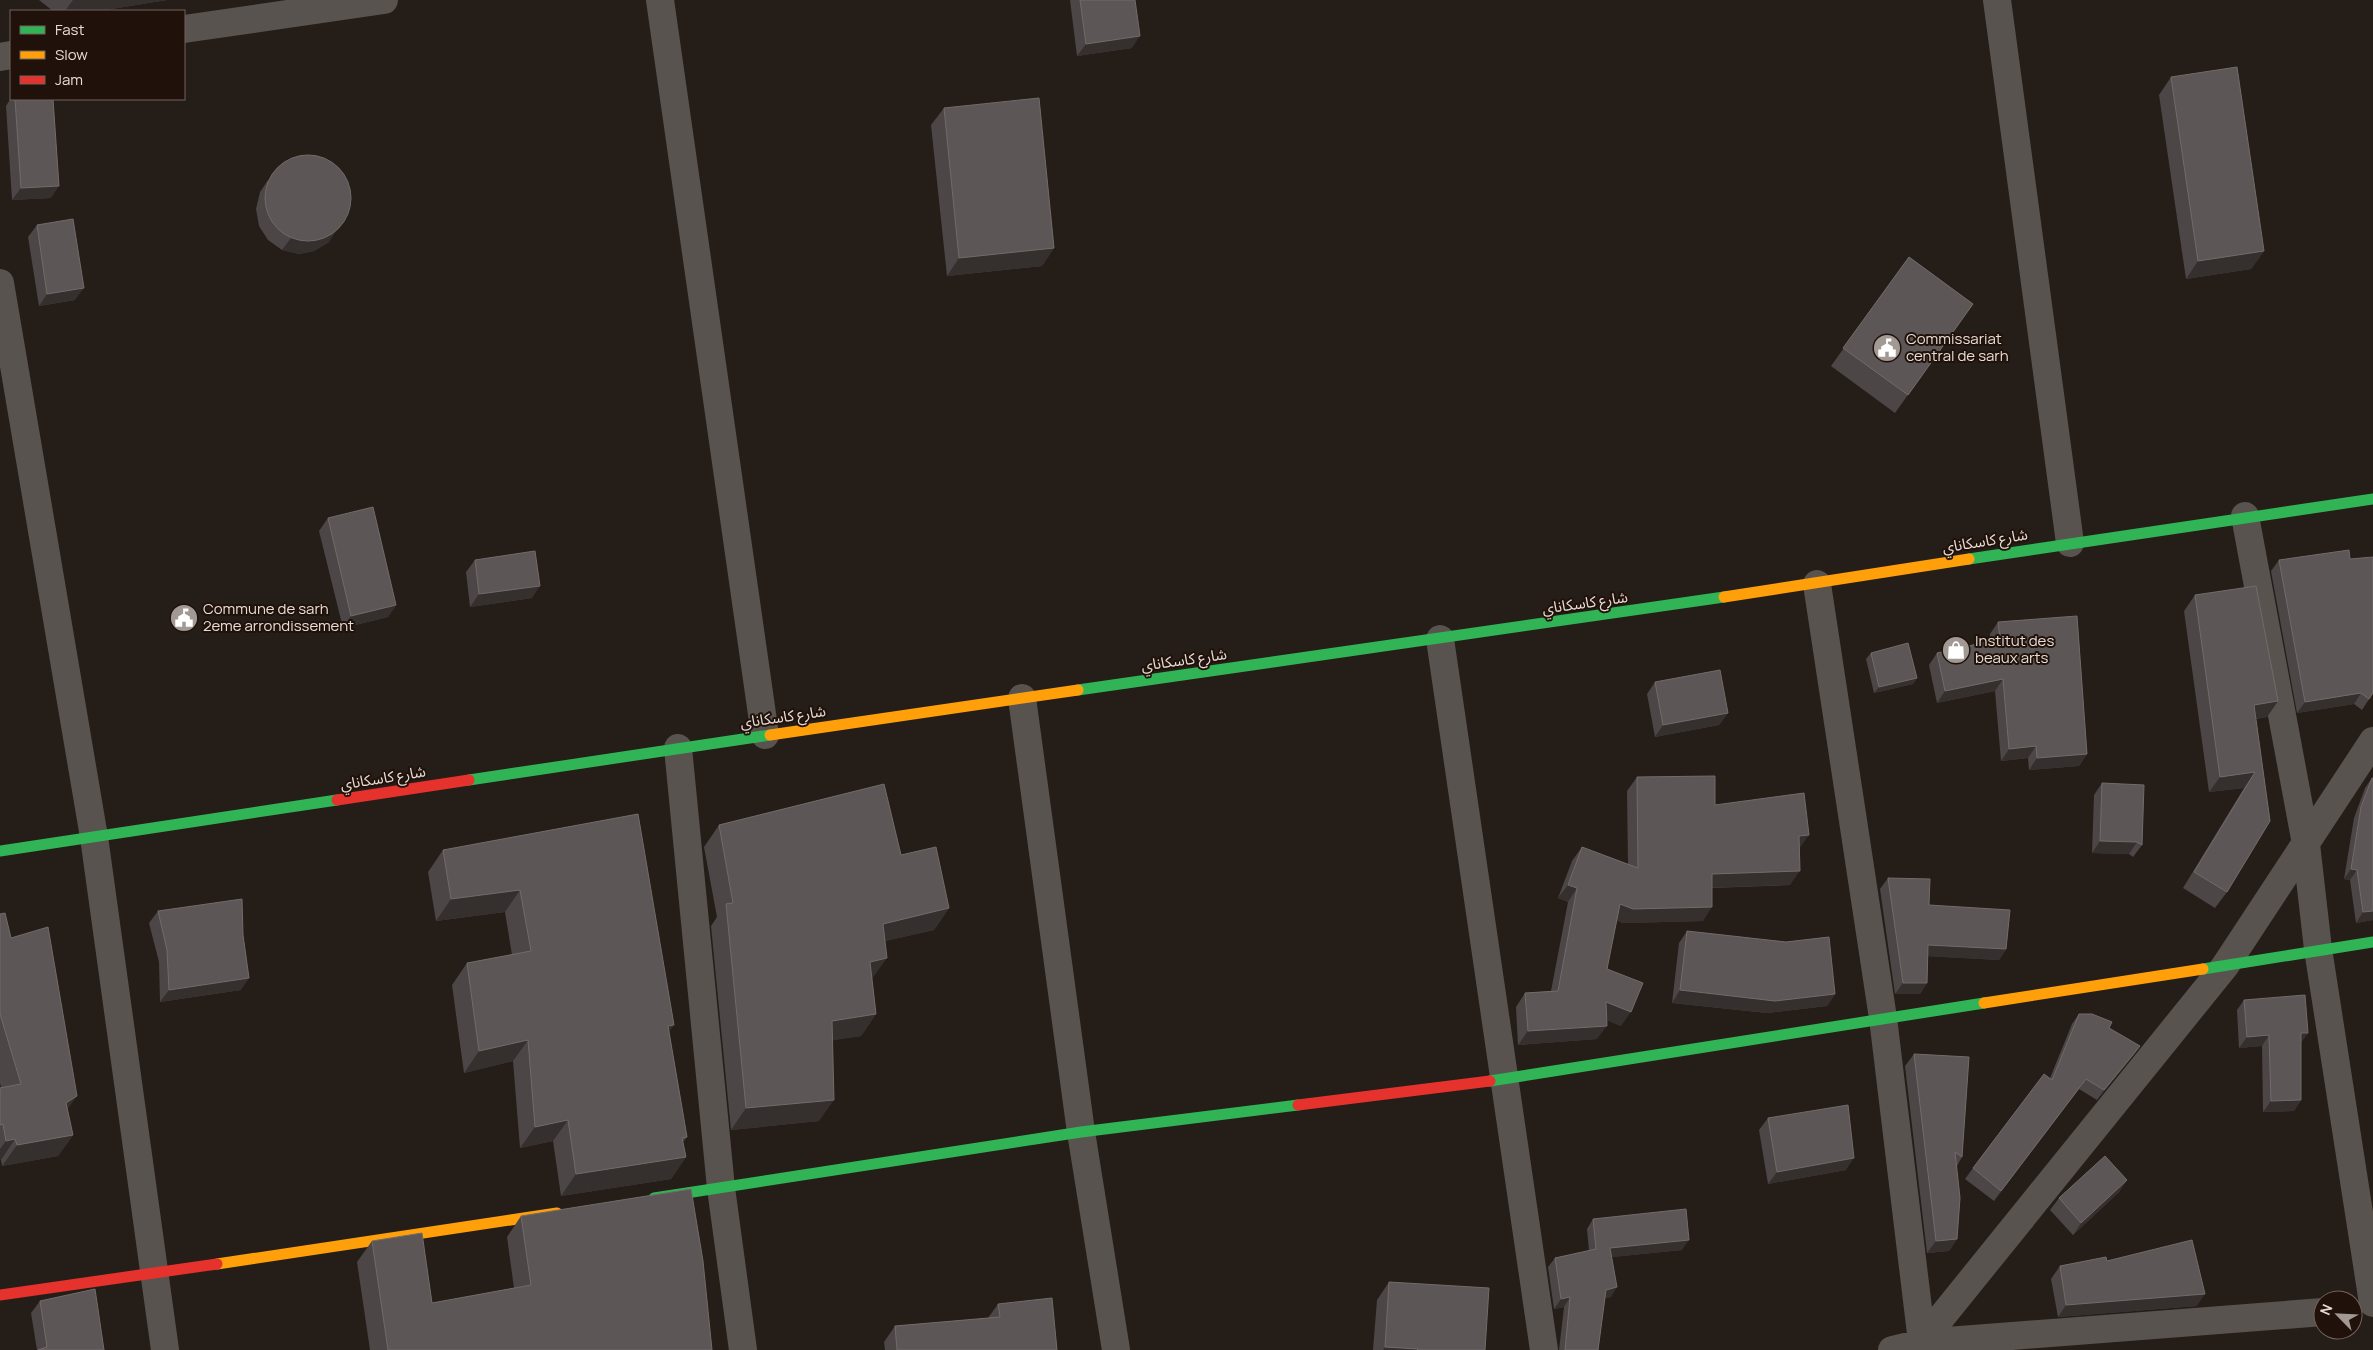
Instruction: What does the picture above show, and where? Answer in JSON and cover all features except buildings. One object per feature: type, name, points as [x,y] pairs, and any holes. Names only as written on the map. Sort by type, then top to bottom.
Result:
[{"type":"street","points":[[185,30],[384,0]]},
{"type":"street","points":[[660,0],[765,735]]},
{"type":"street","points":[[1997,0],[2070,543]]},
{"type":"street","points":[[0,283],[94,838],[166,1350]]},
{"type":"street","name":"شارع كاسكاناي","points":[[0,852],[765,735],[1817,584],[2245,516],[2373,499]]},
{"type":"street","points":[[2245,516],[2306,844],[2318,950],[2373,1303]]},
{"type":"street","points":[[1817,584],[1884,1018],[1920,1348]]},
{"type":"street","points":[[1440,639],[1544,1350]]},
{"type":"street","points":[[1022,698],[1081,1132],[1116,1350]]},
{"type":"street","points":[[1920,1348],[2225,966],[2373,741]]},
{"type":"street","points":[[678,748],[721,1188],[743,1350]]},
{"type":"street","points":[[643,1200],[1081,1132],[1503,1079],[2373,942]]},
{"type":"street","points":[[0,1295],[154,1274],[565,1212]]},
{"type":"street","points":[[1892,1350],[2313,1313]]},
{"type":"traffic: fast","points":[[1969,559],[2373,499]]},
{"type":"traffic: fast","points":[[1078,690],[1724,597]]},
{"type":"traffic: fast","points":[[469,780],[770,735]]},
{"type":"traffic: fast","points":[[0,851],[337,800]]},
{"type":"traffic: fast","points":[[2203,969],[2373,942]]},
{"type":"traffic: fast","points":[[1490,1081],[1984,1003]]},
{"type":"traffic: fast","points":[[654,1198],[1081,1132],[1298,1105]]},
{"type":"traffic: slow","points":[[1724,597],[1969,559]]},
{"type":"traffic: slow","points":[[770,735],[1078,690]]},
{"type":"traffic: slow","points":[[1984,1003],[2203,969]]},
{"type":"traffic: slow","points":[[217,1264],[557,1213]]},
{"type":"traffic: jam","points":[[337,800],[469,780]]},
{"type":"traffic: jam","points":[[1298,1105],[1490,1081]]},
{"type":"traffic: jam","points":[[0,1295],[217,1264]]},
{"type":"place","name":"Commissariat central de sarh","points":[[1887,348]]},
{"type":"place","name":"Commune de sarh 2eme arrondissement","points":[[184,618]]},
{"type":"place","name":"Institut des beaux arts","points":[[1956,650]]}]
